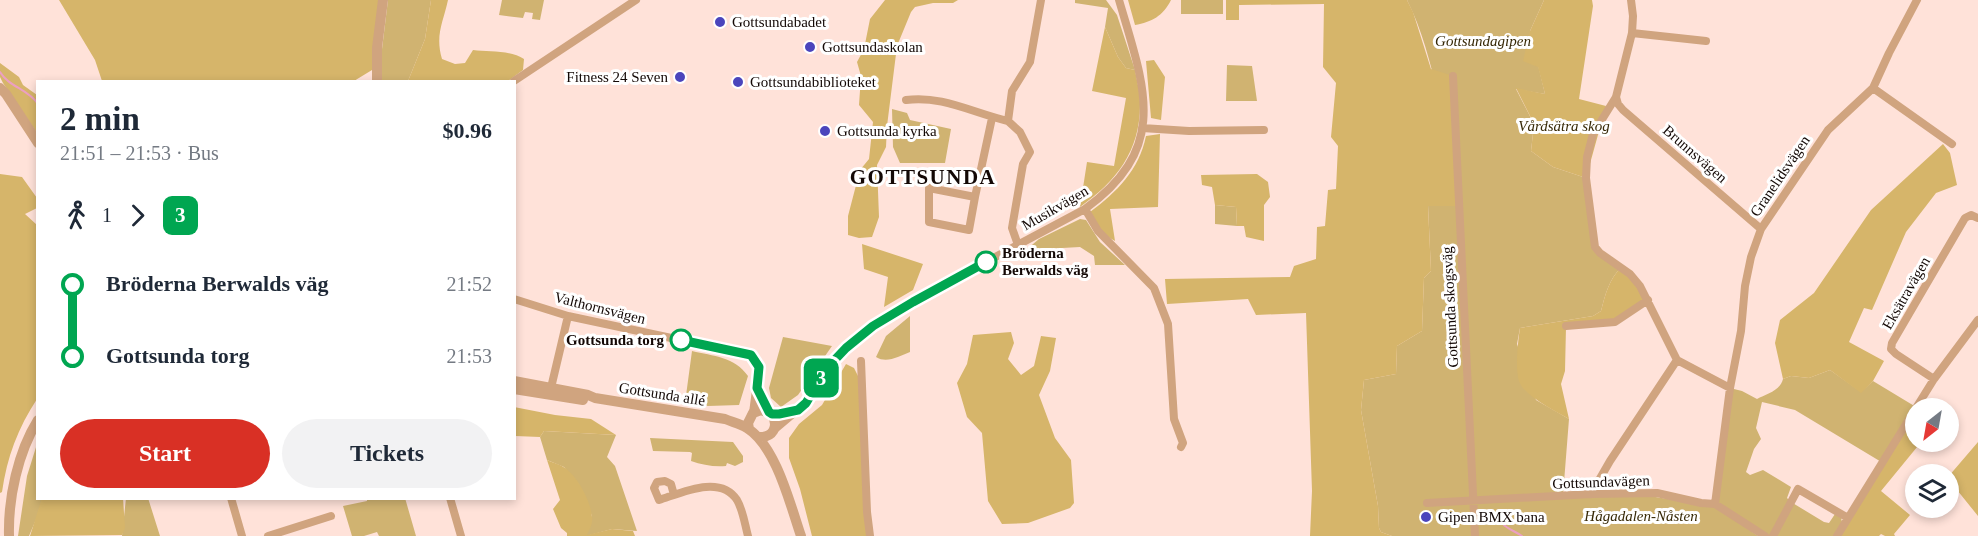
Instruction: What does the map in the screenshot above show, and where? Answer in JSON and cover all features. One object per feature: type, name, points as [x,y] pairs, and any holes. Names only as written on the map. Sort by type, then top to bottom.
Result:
[{"type":"street","points":[[377,80],[377,48],[383,0]]},
{"type":"street","points":[[516,80],[636,0]]},
{"type":"street","points":[[1008,121],[1012,91],[1030,62],[1041,0]]},
{"type":"street","name":"Musikvägen","points":[[773,431],[806,403],[827,368],[846,348],[873,326],[1084,209],[1103,196],[1121,176],[1139,142],[1144,104],[1138,61],[1119,0]]},
{"type":"street","points":[[1631,0],[1634,16],[1632,33],[1616,97],[1593,134],[1587,158],[1586,178],[1595,247],[1630,274],[1640,286],[1677,360],[1730,388]]},
{"type":"street","name":"Granelidsvägen","points":[[1715,504],[1748,275],[1761,229],[1812,150],[1828,130],[1873,88],[1917,0]]},
{"type":"street","points":[[1632,33],[1706,41]]},
{"type":"street","name":"Gottsunda skogsväg","points":[[1453,76],[1475,536]]},
{"type":"street","points":[[0,88],[36,140]]},
{"type":"street","points":[[1873,88],[1952,144]]},
{"type":"street","points":[[906,100],[922,97],[940,100],[1008,121],[1020,132],[1030,152],[1023,164],[1012,228],[1018,245]]},
{"type":"street","name":"Brunnsvägen","points":[[1616,97],[1623,110],[1761,229]]},
{"type":"street","points":[[975,197],[929,188],[929,222],[969,230],[992,117]]},
{"type":"street","points":[[1142,128],[1190,131],[1264,130]]},
{"type":"street","points":[[1084,209],[1098,231],[1154,288],[1168,324],[1174,419],[1183,443],[1181,447]]},
{"type":"street","name":"Eksätravägen","points":[[1934,380],[1896,354],[1891,349],[1892,343],[1965,218],[1971,215],[1978,218]]},
{"type":"street","name":"Valthornsvägen","points":[[516,299],[568,316],[751,355],[759,367],[752,424]]},
{"type":"street","points":[[1566,326],[1615,322],[1648,300]]},
{"type":"street","points":[[550,391],[568,316]]},
{"type":"street","points":[[1922,398],[1978,320]]},
{"type":"street","points":[[1591,494],[1610,461],[1677,360]]},
{"type":"street","points":[[861,361],[867,523],[870,536]]},
{"type":"street","name":"Gottsunda allé","points":[[516,382],[550,391]]},
{"type":"street","name":"Valthornsvägen","points":[[757,388],[771,413]]},
{"type":"street","name":"Gottsunda allé","points":[[516,389],[588,395],[752,424]]},
{"type":"street","points":[[752,424],[761,410],[771,413],[798,410]]},
{"type":"street","points":[[771,413],[776,421],[773,431],[780,476]]},
{"type":"street","points":[[9,536],[9,521],[17,471],[36,424]]},
{"type":"street","points":[[752,424],[764,437],[773,431]]},
{"type":"street","points":[[752,424],[780,476],[801,536]]},
{"type":"street","points":[[1837,536],[1905,426]]},
{"type":"street","points":[[674,495],[717,486],[729,491],[738,501],[748,536]]},
{"type":"street","points":[[1773,536],[1798,489],[1848,518]]},
{"type":"street","name":"Gottsundavägen","points":[[1427,503],[1591,494],[1658,493],[1715,504],[1765,536]]},
{"type":"street","points":[[232,500],[242,536]]},
{"type":"street","points":[[451,500],[461,536]]},
{"type":"street","points":[[268,536],[331,516]]},
{"type":"green space","points":[[59,0],[379,0],[372,70],[356,80],[102,80],[95,60]]},
{"type":"green space","points":[[388,0],[431,0],[425,39],[408,80],[381,80]]},
{"type":"green space","points":[[431,0],[448,0],[439,43],[442,59],[455,64],[465,63],[473,50],[506,53],[524,59],[523,70],[509,80],[408,80],[425,39]]},
{"type":"green space","points":[[502,0],[544,0],[540,20],[532,19],[533,13],[525,12],[523,18],[499,15]]},
{"type":"green space","points":[[885,0],[958,0],[953,3],[933,3],[915,7],[911,12],[897,46],[886,147],[877,165],[879,217],[872,237],[859,238],[848,235],[848,216],[860,170],[869,159],[873,122],[859,105],[861,76],[857,62],[864,49],[870,19]]},
{"type":"green space","points":[[1075,0],[1106,0],[1117,15],[1135,70],[1126,68],[1118,57],[1105,27],[1108,8],[1075,3]]},
{"type":"green space","points":[[1128,0],[1171,0],[1156,17],[1135,25]]},
{"type":"green space","points":[[1181,0],[1223,0],[1223,14],[1181,14]]},
{"type":"green space","points":[[1226,0],[1407,0],[1431,69],[1453,76],[1459,206],[1428,206],[1431,271],[1424,278],[1422,331],[1397,346],[1396,374],[1364,380],[1361,410],[1378,506],[1379,528],[1381,532],[1392,536],[1310,536],[1312,491],[1306,313],[1256,315],[1248,299],[1167,304],[1165,279],[1290,277],[1294,266],[1316,259],[1317,227],[1325,226],[1328,190],[1336,189],[1338,146],[1331,137],[1336,83],[1323,67],[1324,4],[1239,5],[1239,20],[1226,20]]},
{"type":"green space","points":[[1407,0],[1544,0],[1530,31],[1545,94],[1516,89],[1534,124],[1531,151],[1553,167],[1586,178],[1595,247],[1621,268],[1610,282],[1601,311],[1593,316],[1520,328],[1517,344],[1536,400],[1569,419],[1563,495],[1637,494],[1717,507],[1758,536],[1392,536],[1381,532],[1361,410],[1364,380],[1396,374],[1397,346],[1422,331],[1424,278],[1431,271],[1428,205],[1458,206],[1433,73],[1426,47]]},
{"type":"green space","name":"Vårdsätra skog","points":[[1544,0],[1592,0],[1579,99],[1606,106],[1586,178],[1553,167],[1531,151],[1534,124],[1516,88],[1545,94],[1538,67],[1523,61],[1530,31]]},
{"type":"green space","points":[[1105,27],[1118,57],[1126,68],[1135,70],[1140,98],[1139,119],[1131,149],[1116,175],[1080,207],[1087,162],[1114,166],[1126,98],[1092,91]]},
{"type":"green space","points":[[1154,60],[1165,77],[1161,120],[1151,118],[1146,61]]},
{"type":"green space","points":[[0,63],[19,77],[23,85],[36,94],[36,132],[3,83],[0,77]]},
{"type":"green space","points":[[1227,65],[1252,66],[1257,101],[1226,101]]},
{"type":"green space","points":[[892,109],[907,113],[910,120],[951,129],[945,163],[900,163],[893,147]]},
{"type":"green space","points":[[1160,134],[1158,207],[1110,209],[1115,241],[1098,231],[1090,212],[1126,179],[1138,159],[1146,136]]},
{"type":"green space","points":[[1943,144],[1950,153],[1957,185],[1936,193],[1906,232],[1872,310],[1864,308],[1849,342],[1884,361],[1873,381],[1861,393],[1830,370],[1809,378],[1791,376],[1783,379],[1775,343],[1780,320],[1814,293],[1871,210]]},
{"type":"green space","points":[[0,174],[22,177],[36,197],[36,208],[25,214],[36,224],[36,401],[14,443],[0,493]]},
{"type":"green space","points":[[1257,174],[1268,182],[1270,197],[1264,205],[1264,241],[1246,237],[1244,226],[1237,226],[1236,207],[1215,205],[1212,187],[1202,185],[1201,175]]},
{"type":"green space","points":[[1215,205],[1236,207],[1237,226],[1215,224]]},
{"type":"green space","points":[[1080,219],[1086,220],[1100,242],[1125,265],[1095,265],[1094,256],[1080,247],[1026,250],[1039,239]]},
{"type":"green space","points":[[862,244],[923,264],[913,290],[884,307],[888,277],[864,269]]},
{"type":"green space","points":[[1621,268],[1648,300],[1622,319],[1566,327],[1565,371],[1561,384],[1569,419],[1541,403],[1522,387],[1517,369],[1520,328],[1593,316],[1601,311],[1610,282]]},
{"type":"green space","points":[[910,316],[910,352],[889,360],[876,357],[886,336]]},
{"type":"green space","points":[[1011,332],[1014,343],[1008,359],[1021,375],[1034,366],[1041,336],[1056,338],[1050,371],[1039,395],[1055,438],[1071,460],[1074,503],[1070,508],[1028,523],[1002,524],[988,501],[982,433],[967,417],[957,383],[967,364],[973,335]]},
{"type":"green space","points":[[783,337],[832,346],[798,395],[781,407],[771,398],[769,388]]},
{"type":"green space","name":"Gottsunda torg","points":[[692,351],[723,358],[743,370],[748,376],[739,405],[708,406],[685,403]]},
{"type":"green space","points":[[846,364],[854,368],[858,376],[870,536],[812,536],[789,458],[789,438],[799,424],[822,405]]},
{"type":"green space","points":[[1830,370],[1861,392],[1873,381],[1905,400],[1905,426],[1883,463],[1795,410],[1762,402],[1756,428],[1761,439],[1754,449],[1746,472],[1750,475],[1763,470],[1791,487],[1787,498],[1791,502],[1824,522],[1829,523],[1835,514],[1841,518],[1842,522],[1834,536],[1765,536],[1715,504],[1730,388],[1757,399],[1776,389],[1783,379],[1791,376],[1809,378]]},
{"type":"green space","points":[[516,407],[591,419],[616,435],[544,431],[540,437],[516,436]]},
{"type":"green space","points":[[1905,426],[1905,452],[1913,452],[1881,491],[1905,511],[1905,518],[1907,518],[1894,534],[1895,536],[1881,534],[1879,536],[1837,536]]},
{"type":"green space","points":[[544,431],[616,435],[607,457],[615,466],[637,531],[612,529],[586,536],[592,516],[582,490],[564,467],[547,460],[540,437]]},
{"type":"green space","points":[[650,438],[733,442],[743,456],[743,462],[735,466],[727,463],[726,466],[699,464],[691,461],[692,453],[690,452],[653,451]]},
{"type":"green space","points":[[1978,442],[1978,516],[1959,492],[1959,464]]},
{"type":"green space","points":[[36,447],[36,500],[44,500],[29,536],[18,536],[27,476]]},
{"type":"green space","points":[[547,460],[561,465],[570,472],[583,490],[592,517],[587,535],[612,529],[633,531],[635,536],[567,536],[553,509],[560,500]]},
{"type":"green space","points":[[41,500],[123,500],[125,528],[122,535],[30,536]]},
{"type":"green space","points":[[126,500],[149,500],[160,536],[122,536]]},
{"type":"green space","points":[[406,500],[416,536],[379,536],[377,532],[364,536],[352,536],[343,506],[367,501]]},
{"type":"waterway","points":[[0,72],[8,81],[36,102]]},
{"type":"waterway","points":[[1489,510],[1493,513],[1500,513],[1503,524],[1522,536]]},
{"type":"bus line","name":"3","points":[[681,340],[751,355],[759,367],[757,388],[769,412],[779,414],[798,410],[806,403],[827,368],[846,348],[873,326],[986,262]]},
{"type":"place","name":"Gottsundabadet","points":[[720,22]]},
{"type":"place","name":"Gottsundaskolan","points":[[810,47]]},
{"type":"place","name":"Fitness 24 Seven","points":[[680,77]]},
{"type":"place","name":"Gottsundabiblioteket","points":[[738,82]]},
{"type":"place","name":"Gottsunda kyrka","points":[[825,131]]},
{"type":"place","name":"Bröderna Berwalds väg","points":[[986,262]]},
{"type":"place","name":"Gottsunda torg","points":[[681,340]]},
{"type":"place","name":"Gipen BMX bana","points":[[1426,517]]},
{"type":"district","name":"GOTTSUNDA","points":[[923,177]]},
{"type":"park label","name":"Gottsundagipen","points":[[1483,41]]},
{"type":"park label","name":"Hågadalen-Nåsten","points":[[1641,516]]}]
